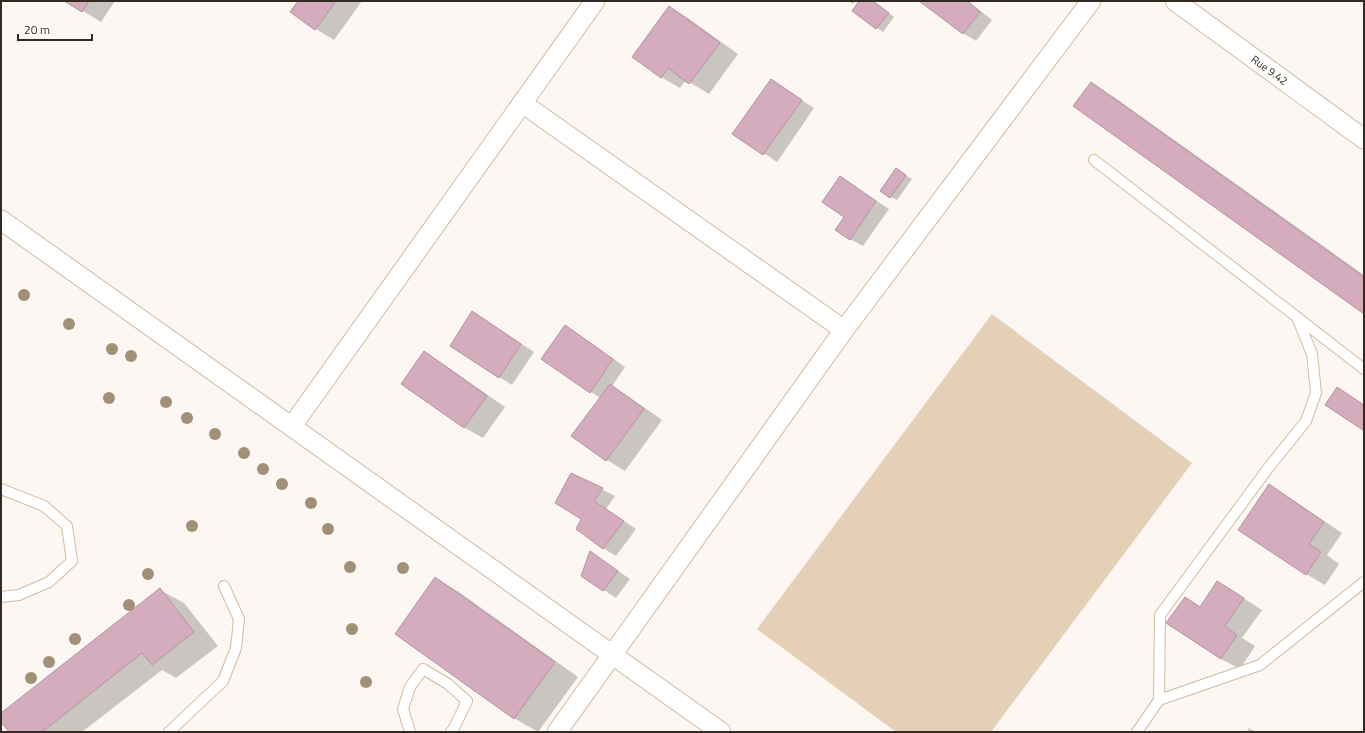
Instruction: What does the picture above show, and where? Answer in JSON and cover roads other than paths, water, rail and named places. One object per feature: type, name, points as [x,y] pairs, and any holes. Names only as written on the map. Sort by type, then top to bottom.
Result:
[{"type":"street","points":[[292,426],[595,1]]},
{"type":"street","points":[[557,732],[844,330],[1091,1]]},
{"type":"street","name":"Rue 9.42","points":[[1175,1],[1364,139]]},
{"type":"street","points":[[522,103],[844,330]]},
{"type":"street","points":[[1,220],[721,732]]},
{"type":"lane","points":[[1094,160],[1364,368]]},
{"type":"lane","points":[[1137,732],[1159,700],[1160,615],[1306,421],[1316,393],[1312,354],[1297,317]]},
{"type":"lane","points":[[1,489],[44,506],[67,526],[72,561],[49,582],[19,595],[1,597]]},
{"type":"lane","points":[[1159,700],[1260,665],[1364,582]]},
{"type":"lane","points":[[169,732],[223,681],[236,648],[239,619],[224,586]]},
{"type":"lane","points":[[410,732],[403,709],[410,687],[423,669],[448,684],[467,700],[451,732]]}]
